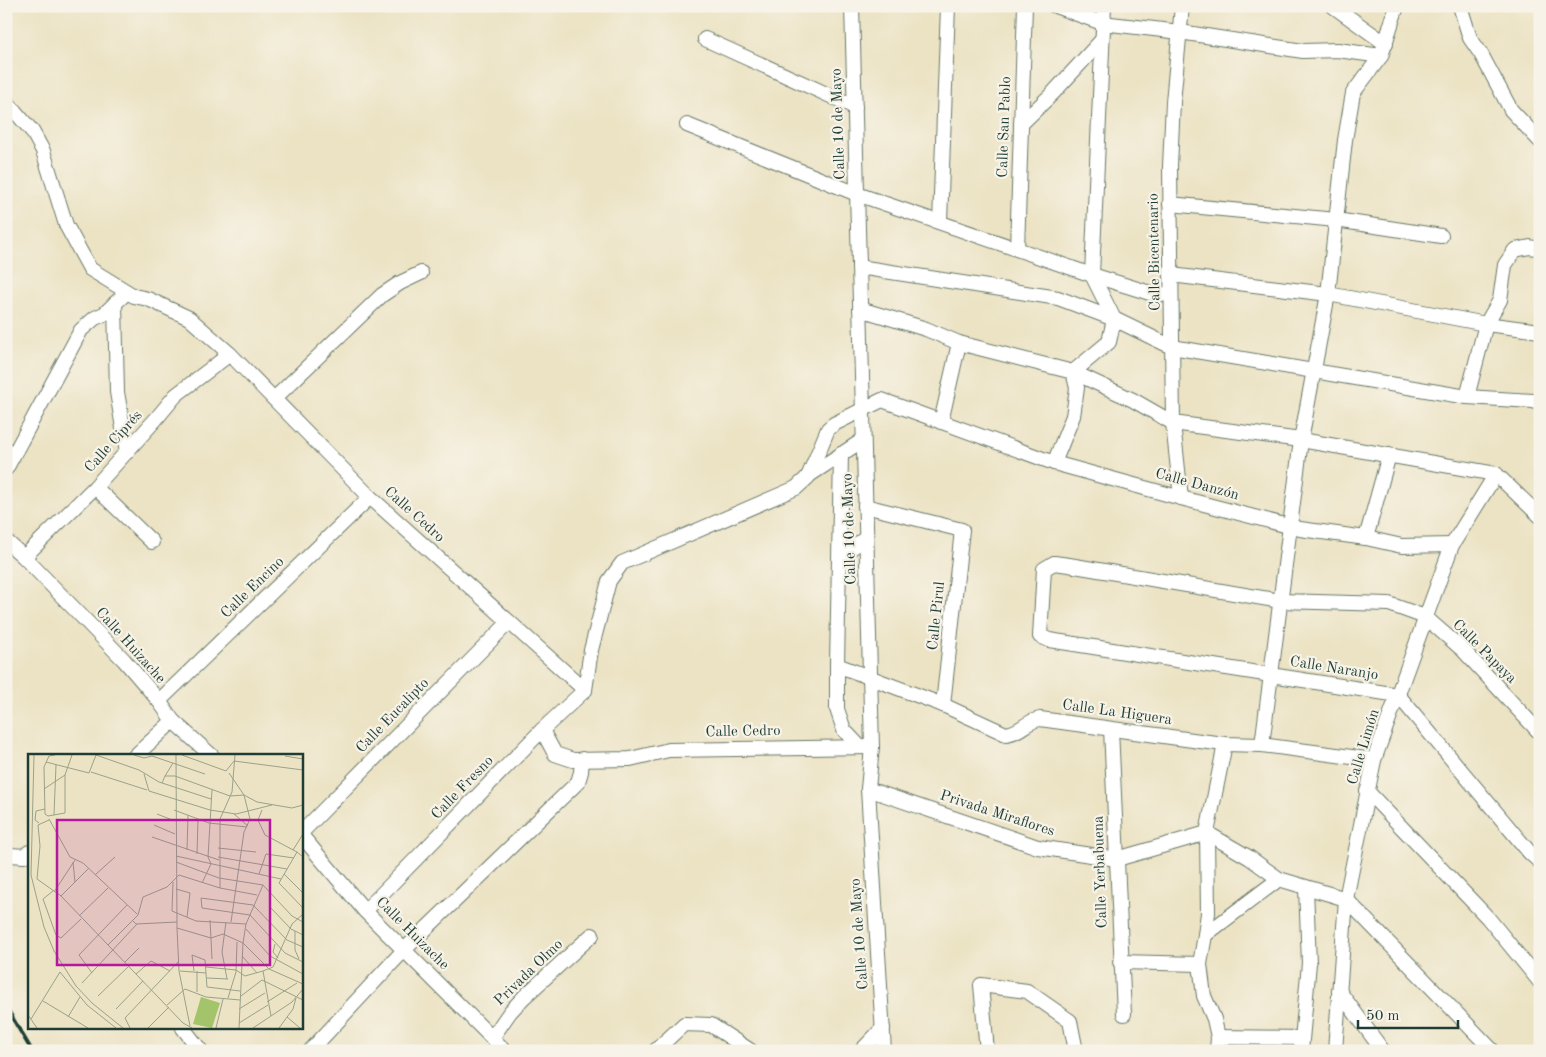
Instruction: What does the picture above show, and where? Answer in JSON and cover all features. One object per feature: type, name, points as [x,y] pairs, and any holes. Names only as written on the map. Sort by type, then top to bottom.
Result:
[{"type":"street","points":[[940,222],[948,6]]},
{"type":"street","name":"Calle San Pablo","points":[[1017,249],[1025,6]]},
{"type":"street","points":[[1055,6],[1102,23],[1180,32],[1303,51],[1384,50]]},
{"type":"street","points":[[1073,372],[1110,342],[1114,319],[1092,275],[1104,6]]},
{"type":"street","name":"Calle Bicentenario","points":[[1181,498],[1173,423],[1170,166],[1173,102],[1182,6]]},
{"type":"street","points":[[1333,6],[1384,50]]},
{"type":"street","points":[[1262,745],[1301,440],[1328,294],[1345,140],[1353,93],[1384,50],[1397,6]]},
{"type":"street","points":[[1460,6],[1470,38],[1481,54],[1511,110],[1540,142]]},
{"type":"street","name":"Calle 10 de Mayo","points":[[851,7],[870,678],[866,747],[884,1051]]},
{"type":"street","points":[[705,39],[855,108]]},
{"type":"street","points":[[1021,124],[1053,93],[1101,41]]},
{"type":"street","name":"Calle Cedro","points":[[6,101],[32,131],[43,151],[66,225],[90,269],[134,296],[148,299],[190,318],[230,354],[370,497],[585,690]]},
{"type":"street","points":[[687,125],[857,194],[1092,275],[1150,293],[1171,294]]},
{"type":"street","points":[[1170,204],[1336,220],[1441,236]]},
{"type":"street","points":[[1467,397],[1486,324],[1500,300],[1505,265],[1515,250],[1530,247],[1540,249]]},
{"type":"street","points":[[859,267],[1058,298],[1114,319],[1172,347],[1467,397],[1540,403]]},
{"type":"street","points":[[274,399],[382,295],[400,283],[421,273]]},
{"type":"street","points":[[1171,275],[1328,294],[1486,324],[1540,331]]},
{"type":"street","points":[[6,469],[81,330],[95,318],[104,314],[127,292]]},
{"type":"street","points":[[116,303],[117,392],[127,452]]},
{"type":"street","points":[[860,309],[926,329],[959,343],[1073,372],[1132,400],[1173,423],[1301,440],[1496,474],[1540,516]]},
{"type":"street","points":[[941,422],[959,343]]},
{"type":"street","name":"Calle Ciprés","points":[[24,557],[95,487],[176,395],[230,354]]},
{"type":"street","points":[[1054,463],[1073,416],[1077,388],[1073,372]]},
{"type":"street","name":"Calle Danzón","points":[[808,477],[828,429],[863,408],[882,400],[1054,463],[1291,526],[1402,546],[1452,545]]},
{"type":"street","points":[[585,690],[591,650],[609,581],[622,563],[796,488],[808,477],[864,440]]},
{"type":"street","points":[[842,454],[837,709],[844,730],[866,747]]},
{"type":"street","points":[[1366,538],[1389,455]]},
{"type":"street","name":"Calle Limón","points":[[1335,1051],[1346,898],[1374,760],[1452,545],[1496,474]]},
{"type":"street","points":[[95,487],[152,542]]},
{"type":"street","name":"Calle Encino","points":[[159,702],[370,497]]},
{"type":"street","name":"Calle Pirul","points":[[865,506],[962,530],[943,705]]},
{"type":"street","points":[[840,556],[866,538]]},
{"type":"street","name":"Calle Huizache","points":[[6,542],[24,557],[124,660],[173,721],[210,754]]},
{"type":"street","name":"Calle Naranjo","points":[[1280,601],[1054,564],[1044,568],[1040,636],[1049,640],[1398,695]]},
{"type":"street","points":[[1280,601],[1389,604],[1425,617]]},
{"type":"street","name":"Calle Papaya","points":[[1425,617],[1463,650],[1540,733]]},
{"type":"street","name":"Calle Eucalipto","points":[[302,833],[509,622]]},
{"type":"street","name":"Calle La Higuera","points":[[837,665],[943,705],[1006,734],[1015,733],[1029,721],[1040,719],[1225,744],[1262,745],[1374,760]]},
{"type":"street","name":"Calle Fresno","points":[[365,911],[542,730],[585,690]]},
{"type":"street","points":[[1398,695],[1530,853],[1540,862]]},
{"type":"street","points":[[137,754],[173,721]]},
{"type":"street","name":"Calle Yerbabuena","points":[[1111,729],[1120,962],[1124,1014]]},
{"type":"street","name":"Calle Cedro","points":[[542,730],[554,754],[573,760],[630,759],[669,750],[866,747]]},
{"type":"street","points":[[1225,744],[1207,833],[1208,913],[1200,964],[1204,996],[1214,1019],[1218,1044],[1302,1044],[1309,963],[1306,888]]},
{"type":"street","points":[[310,1051],[404,950],[578,782],[582,759]]},
{"type":"street","name":"Privada Miraflores","points":[[868,790],[1038,847],[1117,859]]},
{"type":"street","points":[[1367,791],[1488,918],[1540,982]]},
{"type":"street","points":[[1117,859],[1207,833],[1250,858],[1279,879],[1346,898],[1493,1051]]},
{"type":"street","name":"Calle Huizache","points":[[302,835],[365,911],[505,1051]]},
{"type":"street","points":[[6,852],[11,855],[26,854]]},
{"type":"street","points":[[1206,935],[1279,879]]},
{"type":"street","name":"Privada Olmo","points":[[492,1038],[510,1012],[524,997],[592,935]]},
{"type":"street","points":[[1120,962],[1200,964]]},
{"type":"street","points":[[986,1051],[981,985],[1027,991],[1070,1021],[1076,1051]]},
{"type":"street","points":[[1339,991],[1383,1051]]},
{"type":"street","points":[[655,1051],[684,1024],[710,1025],[751,1051]]},
{"type":"street","points":[[861,1051],[883,1028]]},
{"type":"street","points":[[185,1030],[201,1051]]},
{"type":"railway","points":[[6,1007],[32,1051]]}]
